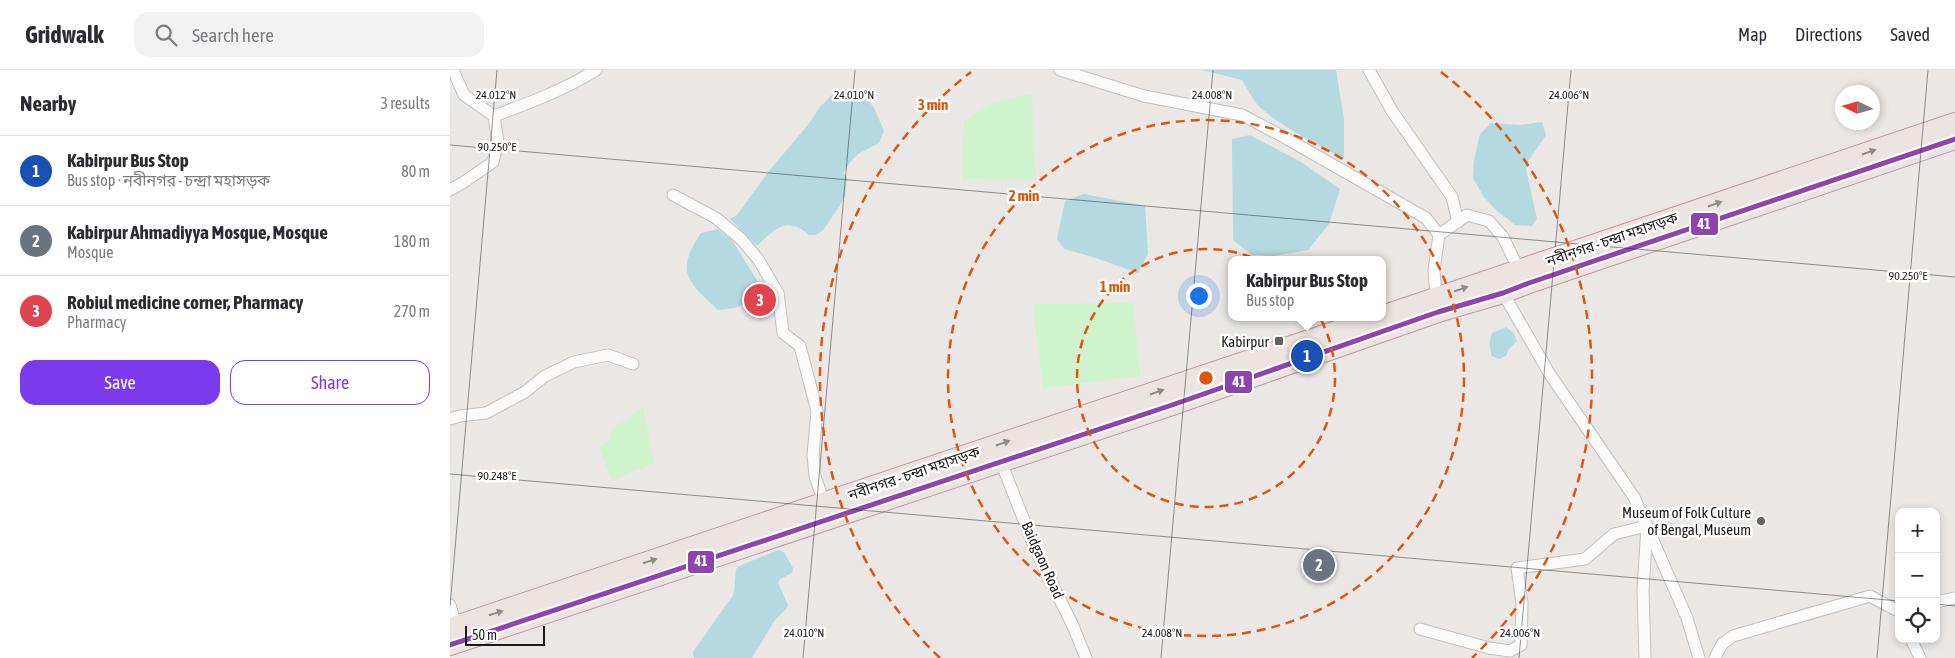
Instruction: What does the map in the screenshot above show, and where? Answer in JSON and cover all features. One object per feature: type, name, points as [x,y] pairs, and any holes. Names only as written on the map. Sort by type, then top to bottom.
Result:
[{"type":"highway","name":"নবীনগর - চন্দ্রা মহাসড়ক","points":[[1386,315],[1955,123]]},
{"type":"highway","name":"নবীনগর - চন্দ্রা মহাসড়ক","points":[[452,633],[1000,462],[1438,312],[1504,293],[1538,279],[1955,139]]},
{"type":"highway","name":"নবীনগর - চন্দ্রা মহাসড়ক","points":[[452,633],[824,504],[1366,321]]},
{"type":"street","points":[[450,190],[493,162],[498,142],[494,116],[464,95],[453,70]]},
{"type":"street","points":[[494,116],[556,92],[596,70]]},
{"type":"street","points":[[1060,70],[1144,96],[1242,115],[1426,218],[1439,235],[1434,270],[1436,298]]},
{"type":"street","points":[[1369,70],[1392,111],[1452,197],[1458,222]]},
{"type":"street","points":[[673,195],[716,218],[740,239],[758,259],[778,293],[783,333],[800,346],[817,411],[813,455],[815,476],[824,504]]},
{"type":"street","points":[[1439,235],[1467,215],[1489,221],[1503,237],[1519,270]]},
{"type":"street","points":[[1504,293],[1549,373],[1634,497],[1687,618],[1700,658]]},
{"type":"street","points":[[450,419],[486,413],[525,392],[545,376],[574,362],[608,355],[633,364]]},
{"type":"street","name":"Baidgaon Road","points":[[1000,462],[1036,551],[1073,626],[1086,658]]},
{"type":"street","points":[[1420,629],[1489,648],[1510,651],[1520,646],[1522,602],[1517,568],[1585,559],[1614,534],[1647,526]]},
{"type":"street","points":[[1645,658],[1643,590],[1647,526]]},
{"type":"street","points":[[1716,658],[1722,644],[1733,636],[1870,596],[1895,610]]},
{"type":"street","points":[[1940,601],[1955,598]]},
{"type":"street","points":[[450,605],[452,633]]},
{"type":"street","points":[[1913,643],[1920,658]]},
{"type":"green space","points":[[1032,94],[1036,180],[962,179],[964,121],[993,102]]},
{"type":"green space","points":[[1133,303],[1140,376],[1043,388],[1033,304]]},
{"type":"green space","points":[[643,407],[654,463],[612,481],[599,448],[610,441],[609,432]]},
{"type":"water","points":[[1202,70],[1336,70],[1344,119],[1344,159],[1298,134],[1265,112],[1257,104],[1242,80]]},
{"type":"water","points":[[838,89],[860,90],[874,108],[884,131],[879,143],[858,154],[843,173],[847,177],[845,196],[823,230],[816,235],[809,235],[801,229],[787,225],[769,234],[757,246],[730,219],[737,215],[769,171],[807,126],[821,106]]},
{"type":"water","points":[[1542,122],[1546,135],[1529,160],[1526,169],[1537,219],[1532,226],[1515,225],[1496,210],[1484,197],[1473,178],[1474,160],[1480,134],[1491,123],[1520,125]]},
{"type":"water","points":[[1250,135],[1301,162],[1340,189],[1329,224],[1308,250],[1274,256],[1252,255],[1233,240],[1232,139]]},
{"type":"water","points":[[1084,194],[1145,206],[1148,254],[1138,273],[1064,249],[1057,239],[1065,201]]},
{"type":"water","points":[[718,229],[732,240],[760,285],[753,301],[734,308],[718,310],[692,283],[687,267],[688,257],[701,233]]},
{"type":"water","points":[[1506,327],[1514,333],[1517,341],[1508,350],[1506,356],[1499,359],[1492,356],[1490,339],[1492,333]]},
{"type":"water","points":[[778,550],[784,552],[793,568],[792,573],[780,579],[778,583],[788,605],[775,620],[752,658],[694,658],[693,652],[733,595],[737,567]]},
{"type":"transit line","name":"41","points":[[450,645],[1172,405],[1438,312],[1503,293],[1955,139]]},
{"type":"place","name":"Robiul medicine corner, Pharmacy","points":[[760,300]]},
{"type":"place","name":"Kabirpur","points":[[1279,341]]},
{"type":"place","name":"Kabirpur Bus Stop","points":[[1307,356]]},
{"type":"place","name":"Museum of Folk Culture of Bengal, Museum","points":[[1761,521]]},
{"type":"place","name":"Kabirpur Ahmadiyya Mosque, Mosque","points":[[1319,565]]}]
